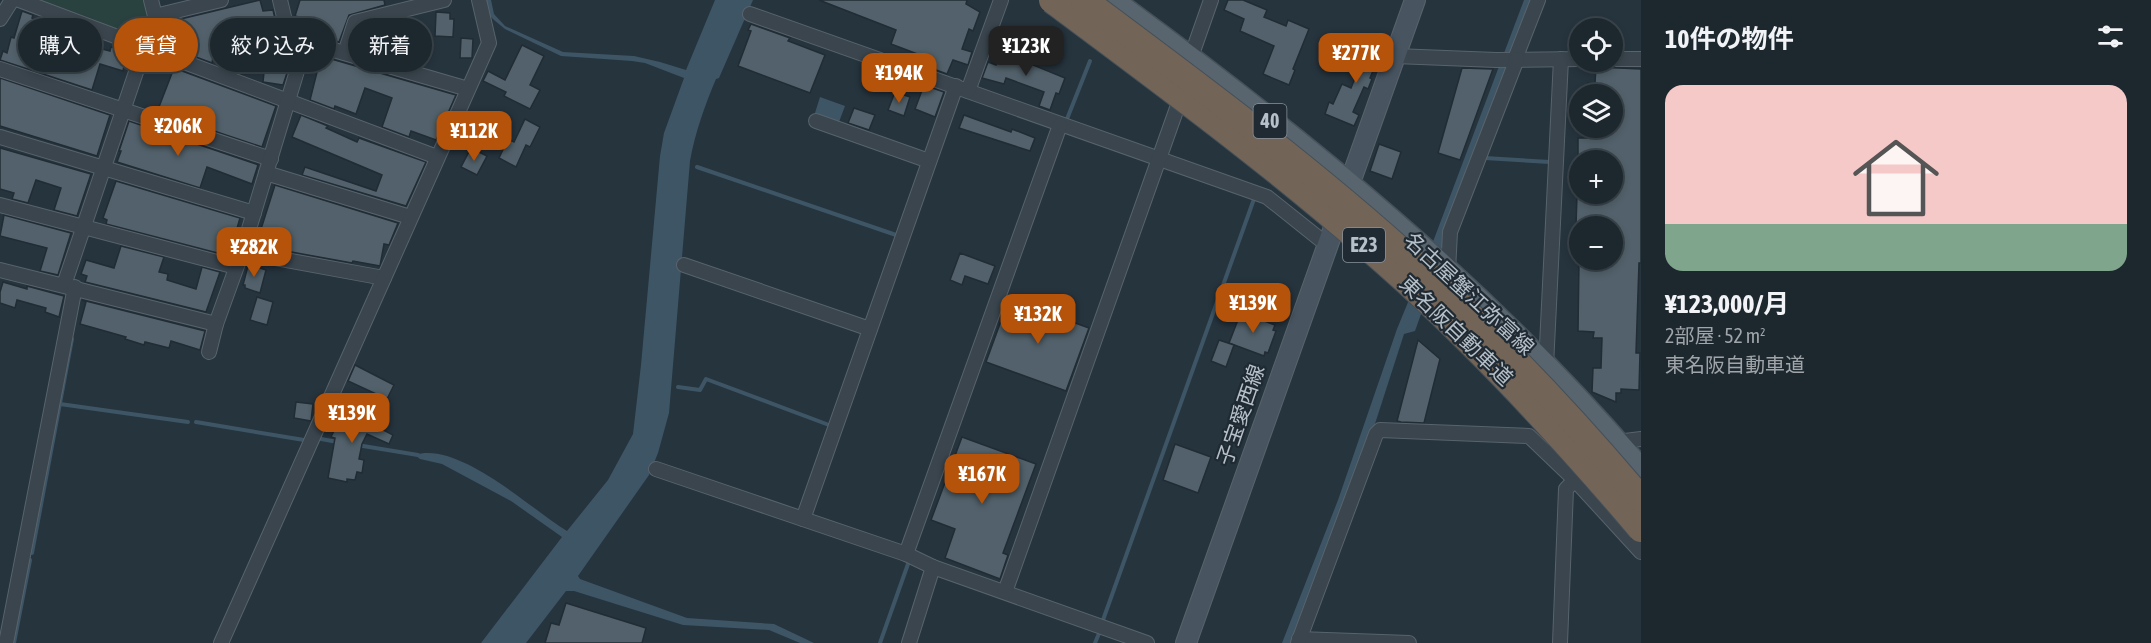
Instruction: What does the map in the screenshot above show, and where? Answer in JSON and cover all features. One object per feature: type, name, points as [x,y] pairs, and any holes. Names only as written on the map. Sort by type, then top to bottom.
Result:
[{"type":"highway","name":"東名阪自動車道","points":[[1052,0],[1200,111],[1312,200],[1407,282],[1512,384],[1641,529]]},
{"type":"highway","name":"東名阪自動車道","points":[[1084,0],[1222,103],[1323,184],[1418,266],[1525,370],[1641,499]]},
{"type":"main road","name":"名古屋蟹江弥富線","points":[[1113,0],[1192,58],[1350,184],[1447,270],[1546,366],[1617,441],[1641,470]]},
{"type":"main road","name":"子宝愛西線","points":[[1186,643],[1414,0]]},
{"type":"street","points":[[0,19],[12,0]]},
{"type":"street","points":[[20,0],[114,36]]},
{"type":"street","points":[[151,0],[155,16],[222,0]]},
{"type":"street","points":[[280,0],[284,18]]},
{"type":"street","points":[[345,53],[355,22],[444,0]]},
{"type":"street","points":[[221,643],[489,43],[479,0]]},
{"type":"street","points":[[803,519],[929,161],[1001,0]]},
{"type":"street","points":[[1005,592],[1177,113],[1211,0]]},
{"type":"street","points":[[1447,270],[1450,232],[1538,0]]},
{"type":"street","points":[[750,14],[1267,197],[1326,244]]},
{"type":"street","points":[[336,50],[468,88]]},
{"type":"street","points":[[1395,56],[1496,60],[1569,59]]},
{"type":"street","points":[[1546,366],[1561,59]]},
{"type":"street","points":[[1623,59],[1641,59]]},
{"type":"street","points":[[198,67],[437,156]]},
{"type":"street","points":[[0,69],[271,159]]},
{"type":"street","points":[[6,643],[69,286],[83,226],[136,72]]},
{"type":"street","points":[[208,352],[242,252],[297,72]]},
{"type":"street","points":[[816,121],[929,161]]},
{"type":"street","points":[[906,554],[1060,125]]},
{"type":"street","points":[[0,136],[254,213]]},
{"type":"street","points":[[266,173],[410,217]]},
{"type":"street","points":[[0,205],[236,267]]},
{"type":"street","points":[[242,252],[384,278]]},
{"type":"street","points":[[684,265],[870,329]]},
{"type":"street","points":[[0,270],[216,324]]},
{"type":"street","points":[[1409,643],[1299,641],[1376,434],[1380,430],[1529,436],[1575,480],[1641,552]]},
{"type":"street","points":[[1617,441],[1641,439]]},
{"type":"street","points":[[656,469],[906,554],[933,567],[1147,643]]},
{"type":"street","points":[[1560,643],[1566,489],[1575,480]]},
{"type":"street","points":[[909,643],[933,567]]},
{"type":"green space","points":[[40,0],[144,0],[147,15],[146,18],[114,18],[114,28],[102,23],[102,18],[88,18]]},
{"type":"water","points":[[486,0],[491,0],[494,14],[505,26],[563,52],[634,56],[686,70],[715,0],[753,0],[719,78],[716,79],[692,151],[669,413],[658,453],[649,475],[578,576],[580,579],[687,618],[774,624],[814,643],[800,643],[769,630],[683,625],[574,591],[566,591],[526,643],[481,643],[562,537],[511,501],[442,464],[420,459],[415,455],[433,453],[473,467],[494,479],[567,531],[608,480],[633,434],[660,156],[664,133],[684,78],[645,63],[561,56],[505,29],[490,16]]},
{"type":"water","points":[[1524,0],[1533,0],[1415,331],[1404,334],[1373,430],[1293,643],[1282,643],[1338,500],[1397,329],[1434,239]]},
{"type":"water","points":[[820,97],[845,106],[839,122],[815,113]]},
{"type":"building","points":[[260,0],[263,11],[273,10],[275,18],[210,18],[210,62],[198,58],[198,18],[185,18]]},
{"type":"building","points":[[300,0],[384,0],[385,5],[349,15],[339,42],[336,41],[336,18],[295,16]]},
{"type":"building","points":[[819,0],[967,0],[966,4],[980,12],[973,31],[969,29],[962,49],[972,52],[968,65],[953,60],[947,74],[917,63],[920,55],[891,44],[896,30]]},
{"type":"building","points":[[1228,0],[1243,0],[1267,10],[1264,17],[1286,26],[1288,20],[1309,29],[1289,85],[1263,74],[1274,46],[1240,31],[1244,19],[1224,10]]},
{"type":"building","points":[[22,11],[33,15],[32,18],[20,18]]},
{"type":"building","points":[[436,12],[450,13],[450,19],[454,19],[453,37],[435,36]]},
{"type":"building","points":[[18,24],[18,66],[0,60],[3,51],[7,53],[11,37],[14,38]]},
{"type":"building","points":[[751,24],[790,38],[788,41],[825,55],[810,93],[738,66],[751,31],[748,30]]},
{"type":"building","points":[[461,38],[473,39],[472,58],[460,58]]},
{"type":"building","points":[[1362,39],[1383,48],[1370,78],[1372,79],[1368,89],[1364,87],[1353,112],[1359,115],[1354,126],[1325,114],[1329,102],[1333,104],[1342,84],[1351,88],[1359,68],[1351,65]]},
{"type":"building","points":[[522,45],[544,56],[530,85],[540,90],[530,109],[504,96],[506,92],[483,81],[488,71],[505,80]]},
{"type":"building","points":[[111,47],[114,48],[114,68],[102,65],[102,49],[110,51]]},
{"type":"building","points":[[1000,54],[1065,78],[1050,110],[1039,106],[1044,92],[1006,78],[1004,84],[982,78],[988,62],[996,65]]},
{"type":"building","points":[[336,60],[348,64],[348,72],[376,72],[456,95],[436,140],[411,131],[409,137],[382,127],[392,98],[365,88],[356,114],[310,100],[317,72],[336,72]]},
{"type":"building","points":[[1462,68],[1493,69],[1460,160],[1438,153]]},
{"type":"building","points":[[1623,68],[1641,69],[1641,263],[1639,263],[1636,353],[1640,353],[1639,390],[1621,389],[1621,393],[1616,393],[1616,402],[1592,392],[1593,368],[1601,368],[1602,338],[1593,338],[1594,332],[1578,331],[1579,270],[1623,270],[1623,216],[1576,216],[1577,204],[1623,204],[1623,150],[1578,150],[1578,138],[1623,138],[1623,84],[1588,84],[1595,83],[1596,72],[1623,72]]},
{"type":"building","points":[[37,72],[98,72],[92,90]]},
{"type":"building","points":[[172,72],[185,72],[276,106],[262,147],[157,112]]},
{"type":"building","points":[[237,72],[264,72],[242,74]]},
{"type":"building","points":[[264,72],[287,72],[283,85],[263,82]]},
{"type":"building","points":[[0,78],[110,115],[97,156],[0,126]]},
{"type":"building","points":[[924,85],[944,92],[935,117],[915,109]]},
{"type":"building","points":[[895,92],[910,97],[904,116],[888,110]]},
{"type":"building","points":[[854,108],[875,115],[869,130],[848,123]]},
{"type":"building","points":[[301,115],[328,126],[326,128],[357,142],[359,138],[426,162],[406,206],[302,175],[305,167],[376,191],[382,175],[292,137]]},
{"type":"building","points":[[964,115],[1035,138],[1030,151],[959,128]]},
{"type":"building","points":[[525,119],[540,127],[530,147],[526,145],[516,167],[499,158],[508,139],[514,142]]},
{"type":"building","points":[[129,121],[258,165],[252,184],[207,167],[200,188],[117,162]]},
{"type":"building","points":[[1379,144],[1401,152],[1392,179],[1370,171]]},
{"type":"building","points":[[0,148],[91,174],[77,216],[54,210],[61,188],[36,180],[28,203],[12,199],[14,193],[0,189]]},
{"type":"building","points":[[471,148],[487,156],[477,175],[461,167]]},
{"type":"building","points":[[116,181],[240,218],[229,256],[106,224],[107,220],[103,218]]},
{"type":"building","points":[[275,185],[398,223],[389,245],[384,244],[380,266],[258,246]]},
{"type":"building","points":[[4,215],[71,233],[58,275],[40,271],[47,248],[0,236]]},
{"type":"building","points":[[121,246],[164,257],[159,272],[168,274],[167,280],[196,289],[202,267],[220,272],[206,312],[85,282],[87,276],[81,274],[86,260],[114,268]]},
{"type":"building","points":[[960,253],[995,266],[988,284],[965,276],[962,285],[950,280]]},
{"type":"building","points":[[249,262],[261,265],[260,268],[266,270],[260,293],[245,288],[243,285]]},
{"type":"building","points":[[3,282],[64,296],[59,317],[45,312],[46,308],[17,300],[15,308],[0,303]]},
{"type":"building","points":[[257,297],[273,302],[267,325],[250,320]]},
{"type":"building","points":[[1009,299],[1089,328],[1066,391],[986,362]]},
{"type":"building","points":[[82,300],[205,331],[200,350],[171,341],[169,348],[145,342],[144,345],[125,339],[126,337],[80,324],[86,302]]},
{"type":"building","points":[[1241,312],[1275,325],[1273,330],[1276,331],[1268,353],[1265,352],[1264,356],[1229,343]]},
{"type":"building","points":[[1219,340],[1234,345],[1226,367],[1211,361]]},
{"type":"building","points":[[1418,340],[1440,359],[1424,423],[1401,422],[1397,421]]},
{"type":"building","points":[[355,365],[394,385],[387,399],[348,381]]},
{"type":"building","points":[[296,402],[313,404],[311,421],[294,418]]},
{"type":"building","points":[[346,406],[374,421],[372,424],[393,435],[389,444],[367,434],[359,459],[364,460],[362,473],[357,472],[355,480],[347,479],[347,482],[328,478],[335,438],[331,437]]},
{"type":"building","points":[[962,437],[1036,464],[1003,553],[1008,555],[1000,579],[945,558],[955,529],[931,520]]},
{"type":"building","points":[[1175,444],[1211,457],[1198,493],[1163,480]]},
{"type":"building","points":[[566,603],[646,628],[642,643],[545,643],[551,623],[559,625]]},
{"type":"waterway","points":[[1067,119],[1090,61]]},
{"type":"waterway","points":[[1485,158],[1550,162]]},
{"type":"waterway","points":[[697,167],[899,236]]},
{"type":"waterway","points":[[1103,620],[1254,199]]},
{"type":"waterway","points":[[32,553],[72,339]]},
{"type":"waterway","points":[[678,387],[700,390],[706,379],[829,425]]},
{"type":"waterway","points":[[60,404],[188,422]]},
{"type":"waterway","points":[[196,422],[304,440]]},
{"type":"waterway","points":[[321,439],[338,442]]},
{"type":"waterway","points":[[357,445],[418,455]]},
{"type":"waterway","points":[[14,643],[30,560]]},
{"type":"waterway","points":[[880,643],[908,564]]},
{"type":"waterway","points":[[1095,643],[1100,631]]}]
